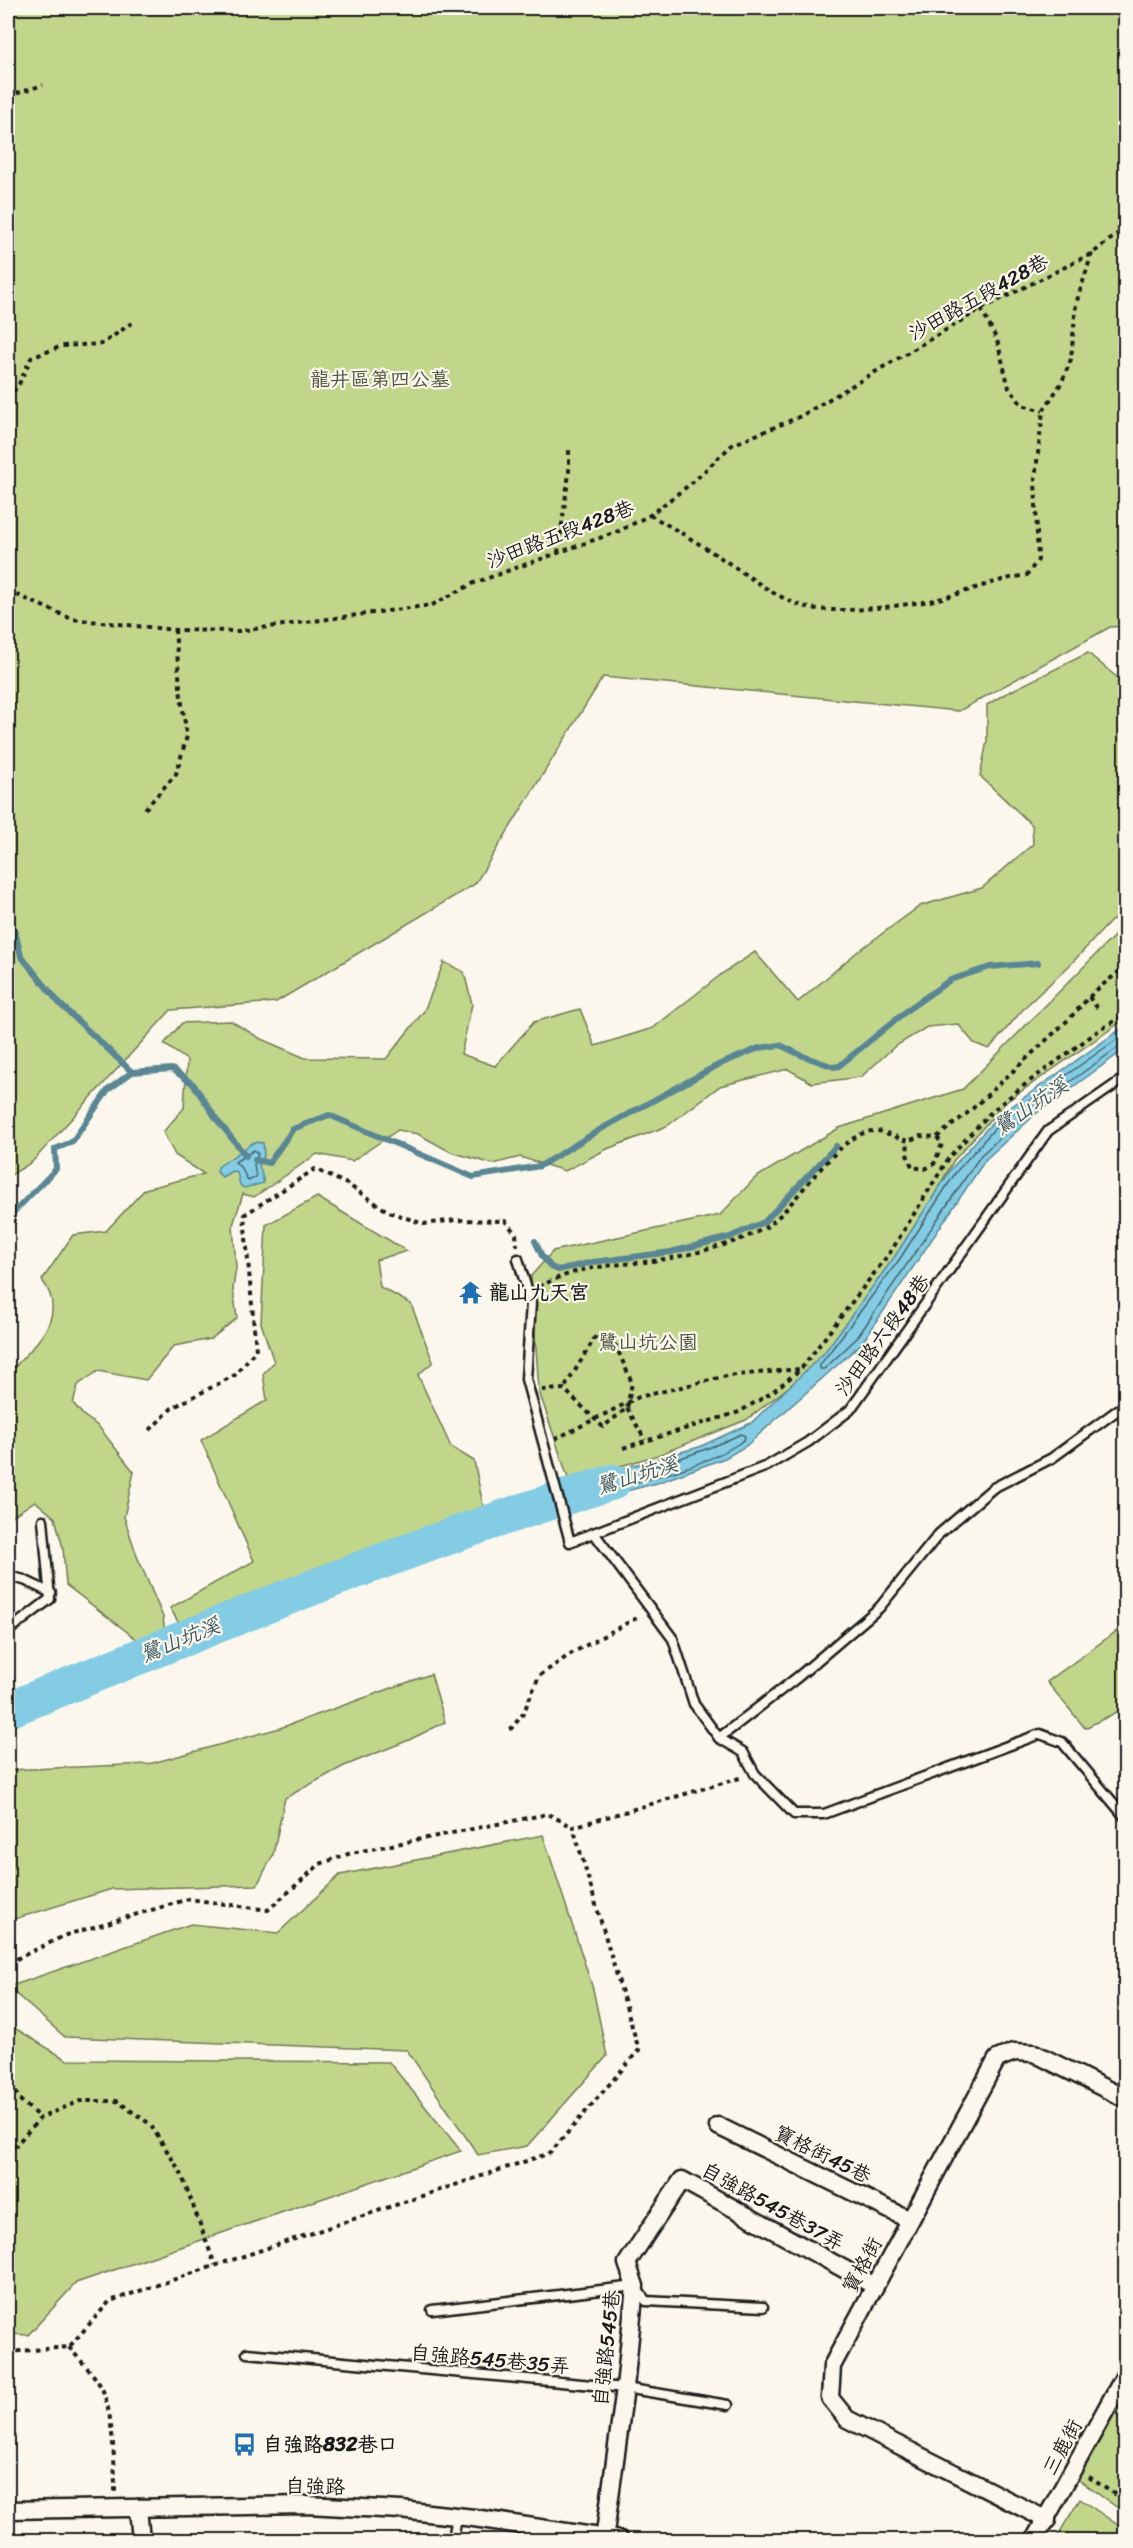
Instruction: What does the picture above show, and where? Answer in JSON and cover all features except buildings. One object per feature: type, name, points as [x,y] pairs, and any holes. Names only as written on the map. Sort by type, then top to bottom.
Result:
[{"type":"street","name":"寶格街","points":[[1047,2520],[847,2419],[830,2398],[832,2366],[996,2060],[1014,2052],[1034,2053],[1125,2099]]},
{"type":"street","name":"寶格街45巷","points":[[718,2126],[910,2220]]},
{"type":"street","name":"自強路545巷37弄","points":[[682,2180],[875,2286]]},
{"type":"street","name":"自強路545巷","points":[[610,2539],[635,2286],[627,2263],[682,2180]]},
{"type":"street","name":"三鹿街","points":[[1034,2541],[1125,2373]]},
{"type":"street","name":"自強路","points":[[8,2510],[306,2505],[401,2510],[457,2516],[610,2539]]},
{"type":"street","points":[[138,2508],[141,2541]]},
{"type":"lane","name":"沙田路六段48巷","points":[[518,1259],[531,1303],[526,1378],[570,1542],[767,1466],[808,1442],[850,1410],[1048,1131],[1125,1077]]},
{"type":"lane","points":[[719,1738],[799,1676],[879,1608],[939,1534],[993,1488],[1052,1458],[1125,1404]]},
{"type":"lane","points":[[8,1631],[50,1599],[43,1520]]},
{"type":"lane","points":[[594,1533],[673,1639],[694,1704],[719,1738],[743,1752],[756,1774],[794,1814],[824,1814],[1041,1734],[1062,1742],[1125,1818]]},
{"type":"lane","points":[[8,1576],[24,1580],[51,1593]]},
{"type":"lane","points":[[432,2310],[635,2286],[646,2301],[763,2307]]},
{"type":"lane","name":"自強路545巷35弄","points":[[247,2353],[625,2388],[728,2405]]},
{"type":"lane","points":[[453,2541],[457,2516]]},
{"type":"path","points":[[8,96],[43,85]]},
{"type":"path","name":"沙田路五段428巷","points":[[8,591],[72,619],[175,630],[239,631],[432,605],[474,583],[619,531],[650,515],[693,483],[732,444],[801,416],[981,309],[1093,253],[1125,226]]},
{"type":"path","points":[[650,515],[692,538],[771,591],[803,606],[826,610],[918,603],[967,592],[1005,578],[1027,575],[1038,560],[1035,479],[1043,411],[1062,382],[1071,359],[1076,304],[1093,253]]},
{"type":"path","points":[[981,309],[997,340],[1009,388],[1022,405],[1043,411]]},
{"type":"path","points":[[8,399],[19,384],[31,358],[62,346],[102,344],[133,322]]},
{"type":"path","points":[[558,553],[569,472],[569,446]]},
{"type":"path","points":[[145,809],[176,774],[187,736],[175,630]]},
{"type":"path","points":[[528,1293],[560,1275],[595,1266],[647,1262],[734,1242],[767,1227],[854,1138],[876,1131],[908,1141],[920,1136],[937,1137],[970,1111],[1089,997],[1125,966]]},
{"type":"path","points":[[1089,997],[1099,1010]]},
{"type":"path","points":[[623,1448],[739,1412],[771,1393],[801,1369],[891,1251],[947,1160],[992,1111],[1098,1031],[1125,1014]]},
{"type":"path","points":[[908,1141],[907,1154],[912,1167],[925,1168],[934,1164],[939,1155],[942,1144],[937,1137]]},
{"type":"path","points":[[939,1155],[947,1160]]},
{"type":"path","points":[[150,1430],[172,1408],[235,1375],[256,1350],[244,1215],[315,1169],[347,1184],[389,1212],[424,1224],[454,1220],[505,1221],[516,1234],[518,1259]]},
{"type":"path","points":[[529,1391],[564,1389],[603,1427],[627,1407],[632,1383],[616,1346],[597,1334],[564,1389]]},
{"type":"path","points":[[544,1444],[639,1397],[727,1376],[801,1369]]},
{"type":"path","points":[[627,1407],[645,1440]]},
{"type":"path","points":[[510,1730],[523,1714],[539,1677],[572,1653],[651,1610]]},
{"type":"path","points":[[8,1963],[66,1935],[189,1899],[268,1910],[320,1864],[351,1853],[548,1814],[573,1827],[756,1774]]},
{"type":"path","points":[[8,2352],[69,2348],[110,2301],[550,2153],[639,2050],[573,1827]]},
{"type":"path","points":[[8,2075],[19,2099],[40,2118]]},
{"type":"path","points":[[8,2154],[40,2118],[80,2101],[117,2101],[150,2124],[181,2173],[215,2265]]},
{"type":"path","points":[[69,2348],[88,2369],[103,2391],[115,2468],[115,2508]]},
{"type":"path","points":[[1084,2474],[1125,2502]]},
{"type":"green space","name":"龍井區第四公墓","points":[[8,8],[1125,8],[1125,626],[1110,627],[959,711],[603,677],[475,884],[276,1002],[171,1010],[32,1162],[8,1177],[8,238],[12,231],[8,226]]},
{"type":"green space","points":[[1088,653],[1125,684],[1125,912],[1110,922],[1070,965],[1026,1006],[989,1049],[974,1043],[958,1024],[927,1027],[894,1047],[861,1077],[812,1083],[788,1069],[720,1086],[667,1126],[607,1149],[565,1171],[520,1157],[493,1164],[451,1152],[418,1134],[398,1130],[352,1161],[317,1154],[254,1197],[243,1194],[233,1225],[236,1268],[233,1289],[237,1318],[211,1339],[174,1346],[146,1380],[98,1371],[78,1385],[73,1403],[83,1415],[99,1427],[134,1472],[124,1517],[137,1556],[163,1617],[165,1635],[139,1641],[66,1585],[63,1548],[55,1518],[35,1501],[8,1519],[8,1399],[11,1388],[11,1371],[39,1340],[51,1318],[50,1293],[42,1280],[73,1235],[106,1231],[145,1189],[204,1174],[175,1155],[163,1132],[184,1108],[187,1060],[164,1044],[182,1023],[231,1021],[261,1039],[305,1058],[386,1059],[424,1011],[444,962],[464,972],[472,1004],[461,1054],[495,1066],[534,1022],[580,1009],[595,1046],[653,1028],[723,973],[755,952],[798,1002],[857,952],[920,906],[982,888],[1033,844],[1032,825],[980,776],[987,741],[987,705]]},
{"type":"green space","name":"鷺山坑公園","points":[[1125,925],[1125,1019],[1006,1102],[954,1160],[900,1256],[839,1348],[746,1420],[658,1455],[569,1481],[539,1391],[531,1276],[553,1251],[720,1215],[755,1178],[839,1128],[963,1089]]},
{"type":"green space","points":[[317,1197],[407,1251],[376,1260],[380,1287],[411,1304],[433,1362],[418,1375],[451,1447],[474,1461],[484,1510],[180,1625],[170,1608],[254,1561],[201,1440],[267,1400],[263,1374],[274,1362],[261,1323],[266,1225]]},
{"type":"green space","points":[[1125,1625],[1125,1708],[1085,1728],[1047,1682]]},
{"type":"green space","points":[[431,1674],[445,1722],[409,1740],[344,1766],[285,1798],[273,1855],[257,1885],[112,1889],[8,1921],[8,1770],[149,1764],[280,1728]]},
{"type":"green space","points":[[543,1835],[593,1989],[607,2056],[527,2146],[478,2155],[407,2050],[65,2037],[8,1987],[191,1924],[278,1933],[340,1875]]},
{"type":"green space","points":[[8,2024],[67,2060],[389,2062],[461,2151],[76,2283],[28,2335],[8,2334]]},
{"type":"green space","points":[[1125,2378],[1125,2513],[1076,2478]]},
{"type":"green space","points":[[1080,2499],[1125,2530],[1125,2540],[1055,2540]]},
{"type":"water","points":[[1125,1026],[1125,1049],[1037,1113],[986,1159],[862,1343],[746,1446],[725,1458],[657,1483],[592,1500],[565,1497],[616,1470],[699,1447],[751,1423],[824,1353],[895,1256],[951,1169],[998,1116]]},
{"type":"water","points":[[254,1142],[263,1143],[264,1156],[259,1165],[264,1183],[244,1188],[240,1185],[237,1172],[232,1171],[222,1177],[217,1172],[218,1167]]},
{"type":"waterway","points":[[8,918],[15,931],[21,956],[60,1004],[132,1072]]},
{"type":"waterway","points":[[255,1160],[269,1163],[293,1129],[329,1115],[473,1177],[540,1166],[601,1129],[718,1065],[759,1048],[780,1045],[803,1056],[834,1067],[839,1066],[910,1008],[950,980],[990,967],[1038,963]]},
{"type":"waterway","points":[[8,1218],[56,1169],[55,1149],[72,1142],[108,1090],[132,1072],[172,1069],[193,1084],[218,1121],[246,1156]]},
{"type":"waterway","points":[[535,1241],[542,1256],[551,1267],[558,1270],[593,1262],[671,1252],[730,1237],[764,1222],[836,1146]]},
{"type":"waterway","name":"鷺山坑溪","points":[[8,1710],[384,1560],[613,1482]]},
{"type":"place","name":"龍山九天宮","points":[[471,1292]]},
{"type":"place","name":"自強路832巷口","points":[[245,2444]]}]
